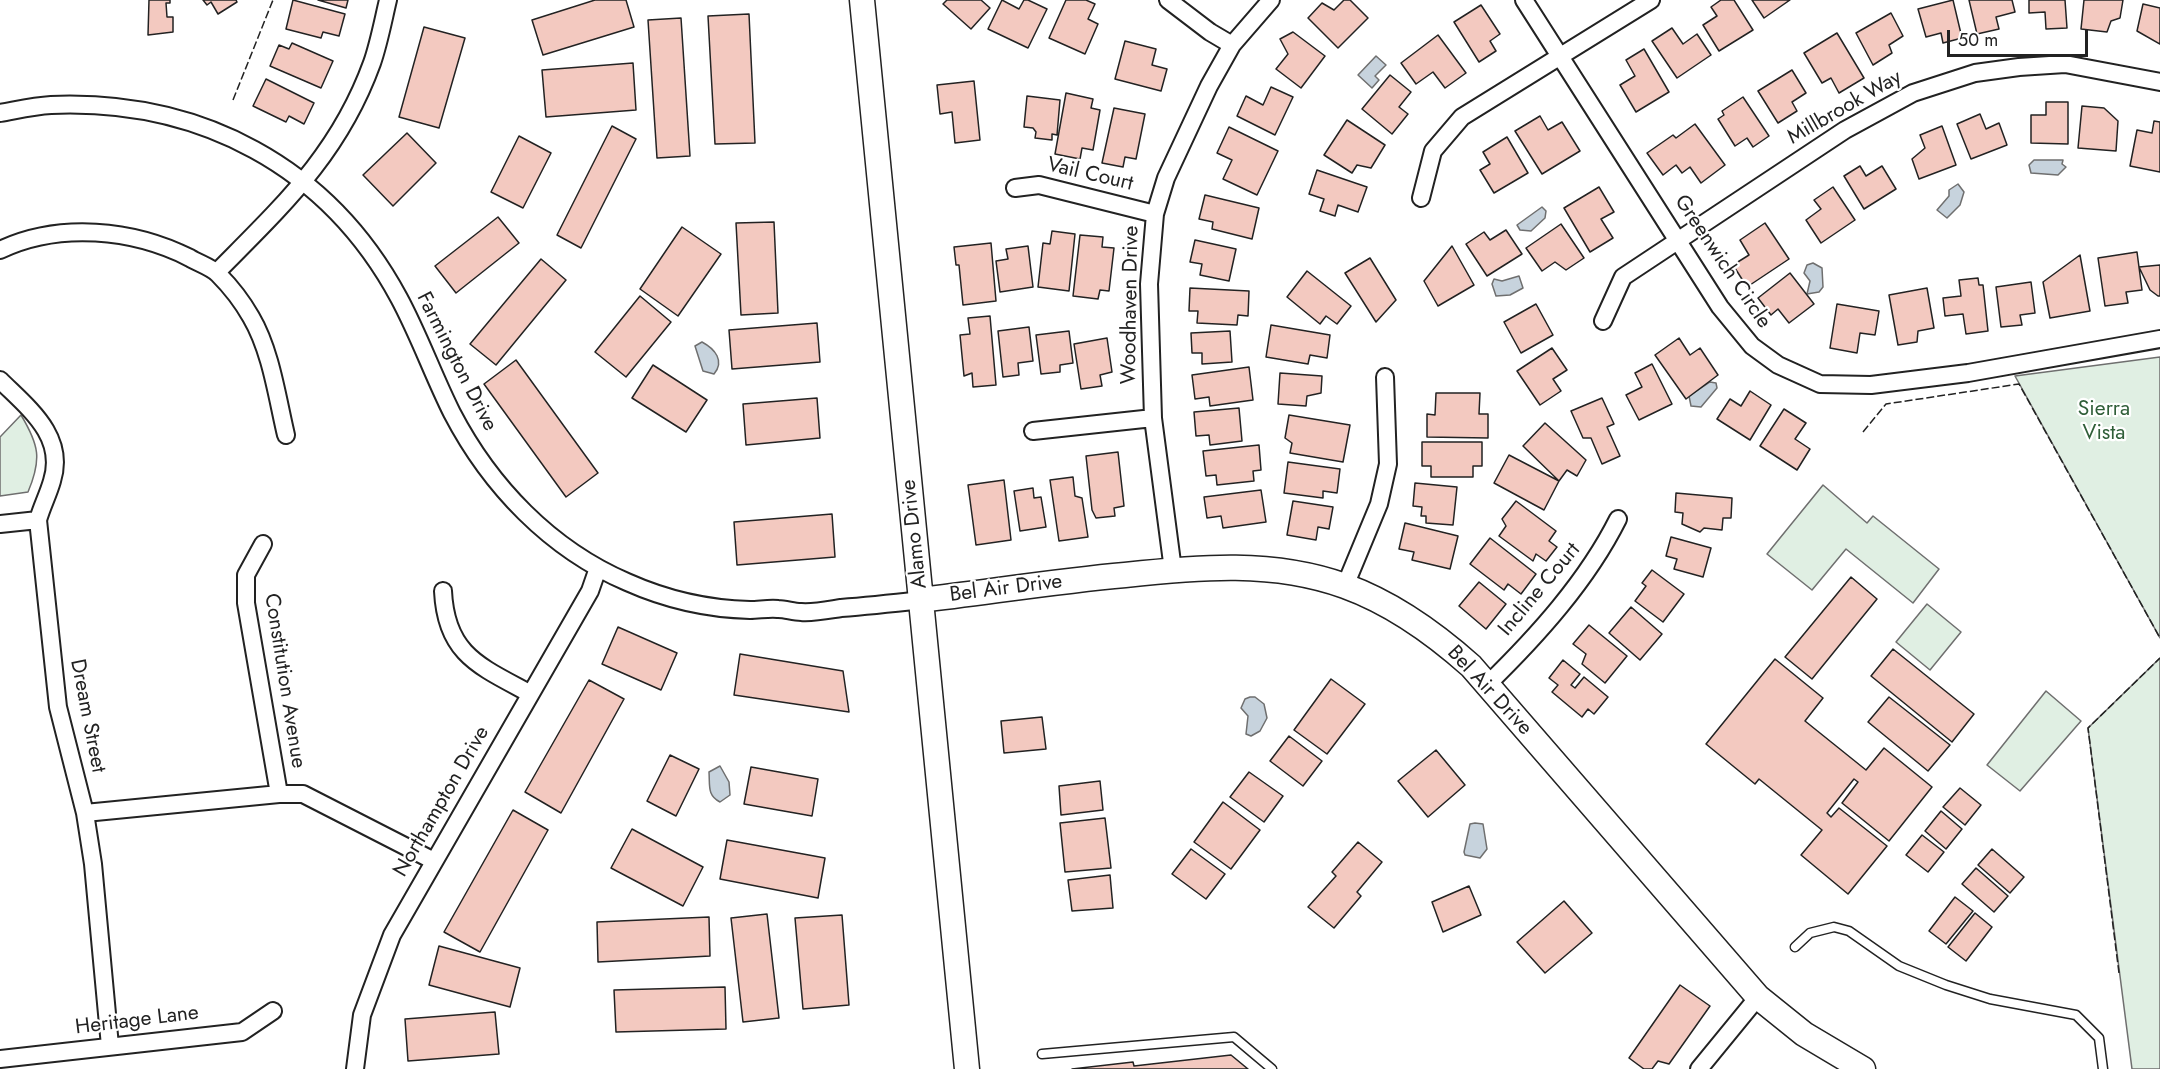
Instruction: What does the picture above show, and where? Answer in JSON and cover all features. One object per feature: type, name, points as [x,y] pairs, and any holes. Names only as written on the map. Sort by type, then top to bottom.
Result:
[{"type":"street","points":[[217,272],[305,182],[333,143],[350,112],[372,62],[388,0]]},
{"type":"street","name":"Alamo Drive","points":[[862,0],[967,1069]]},
{"type":"street","points":[[1168,0],[1210,32],[1232,45]]},
{"type":"street","name":"Woodhaven Drive","points":[[1173,570],[1153,418],[1149,327],[1155,214],[1166,178],[1188,126],[1232,45],[1271,0]]},
{"type":"street","name":"Greenwich Circle","points":[[1524,0],[1720,307],[1752,346],[1778,365],[1820,384],[1871,385],[1968,373],[2160,339]]},
{"type":"street","points":[[1421,198],[1433,151],[1462,117],[1651,0]]},
{"type":"street","name":"Millbrook Way","points":[[1603,321],[1623,277],[1845,130],[1913,93],[1975,74],[2019,67],[2065,64],[2160,82]]},
{"type":"street","name":"Farmington Drive","points":[[0,112],[49,105],[116,106],[163,114],[197,123],[251,146],[305,182],[344,220],[380,266],[399,298],[454,416],[487,468],[544,531],[598,568],[670,598],[720,608],[779,609],[802,613],[921,600]]},
{"type":"street","name":"Vail Court","points":[[1015,188],[1039,184],[1155,214]]},
{"type":"street","points":[[0,250],[36,238],[64,233],[122,236],[154,243],[217,272],[252,317],[266,353],[286,435]]},
{"type":"street","points":[[1345,586],[1378,504],[1388,464],[1385,377]]},
{"type":"street","name":"Dream Street","points":[[0,380],[44,424],[53,442],[53,481],[42,502],[38,520],[58,707],[85,813],[93,864],[110,1046]]},
{"type":"street","points":[[1033,430],[1153,418]]},
{"type":"street","name":"Incline Court","points":[[1488,684],[1574,589],[1603,549],[1618,519]]},
{"type":"street","points":[[0,524],[38,520]]},
{"type":"street","name":"Constitution Avenue","points":[[263,544],[246,575],[246,603],[279,794]]},
{"type":"street","name":"Bel Air Drive","points":[[921,600],[1173,570],[1224,567],[1272,569],[1345,586],[1412,620],[1450,647],[1488,684],[1758,997],[1804,1034],[1863,1069]]},
{"type":"street","name":"Northampton Drive","points":[[356,1069],[363,1015],[377,970],[392,936],[590,591],[598,568]]},
{"type":"street","points":[[443,591],[444,616],[470,659],[530,693]]},
{"type":"street","points":[[85,813],[279,794],[303,794],[434,861]]},
{"type":"street","points":[[1699,1069],[1758,997]]},
{"type":"street","name":"Heritage Lane","points":[[0,1059],[243,1032],[273,1011]]},
{"type":"lane","points":[[1795,947],[1810,933],[1834,927],[1849,931],[1899,966],[1946,985],[1990,999],[2076,1015],[2099,1038],[2103,1069]]},
{"type":"lane","points":[[1042,1054],[1234,1037],[1272,1069]]},
{"type":"green space","name":"Sierra Vista","points":[[2160,357],[2160,638],[2015,376]]},
{"type":"green space","points":[[21,415],[35,444],[37,461],[35,470],[28,492],[0,496],[0,437]]},
{"type":"green space","points":[[1823,485],[1867,523],[1873,516],[1939,569],[1913,603],[1846,549],[1812,590],[1767,554]]},
{"type":"green space","points":[[1927,604],[1961,632],[1930,670],[1896,642]]},
{"type":"green space","points":[[2160,658],[2160,1069],[2132,1069],[2088,728]]},
{"type":"green space","points":[[2046,691],[2081,721],[2020,791],[1987,765]]},
{"type":"shaded area","points":[[1376,56],[1386,65],[1375,76],[1379,80],[1372,88],[1358,75]]},
{"type":"shaded area","points":[[2034,160],[2063,160],[2062,164],[2066,167],[2058,175],[2031,173],[2029,165]]},
{"type":"shaded area","points":[[1958,184],[1964,192],[1960,205],[1947,218],[1937,210],[1949,196],[1949,190]]},
{"type":"shaded area","points":[[1542,207],[1546,211],[1545,218],[1531,231],[1520,230],[1517,225]]},
{"type":"shaded area","points":[[1813,263],[1822,268],[1823,287],[1819,292],[1807,294],[1810,281],[1804,273],[1807,265]]},
{"type":"shaded area","points":[[1519,276],[1523,288],[1510,295],[1496,296],[1492,284],[1494,279],[1502,281]]},
{"type":"shaded area","points":[[702,342],[717,356],[719,364],[714,374],[703,371],[695,346]]},
{"type":"shaded area","points":[[1710,382],[1716,383],[1717,388],[1701,407],[1691,406],[1689,396]]},
{"type":"shaded area","points":[[1255,697],[1264,704],[1267,718],[1260,731],[1251,736],[1246,734],[1248,716],[1241,708],[1245,699]]},
{"type":"shaded area","points":[[720,766],[729,782],[730,795],[720,802],[711,793],[709,772]]},
{"type":"shaded area","points":[[1470,824],[1483,824],[1487,849],[1480,858],[1465,855],[1464,852]]},
{"type":"building","points":[[149,0],[170,0],[170,3],[166,3],[167,17],[173,17],[173,32],[148,35]]},
{"type":"building","points":[[203,0],[236,0],[237,2],[218,14],[211,2],[207,5]]},
{"type":"building","points":[[293,0],[345,14],[339,36],[323,32],[321,38],[286,29]]},
{"type":"building","points":[[318,0],[348,0],[346,8]]},
{"type":"building","points":[[595,0],[626,0],[634,27],[543,55],[532,20]]},
{"type":"building","points":[[947,0],[981,0],[990,8],[971,29],[943,4]]},
{"type":"building","points":[[1002,0],[1019,9],[1024,0],[1028,0],[1047,9],[1028,48],[988,29]]},
{"type":"building","points":[[1066,0],[1086,0],[1095,4],[1088,19],[1098,24],[1085,54],[1049,38]]},
{"type":"building","points":[[1344,0],[1350,0],[1368,18],[1338,48],[1308,18],[1322,3],[1334,10]]},
{"type":"building","points":[[1721,0],[1734,0],[1753,30],[1719,51],[1703,25],[1717,16],[1711,7]]},
{"type":"building","points":[[1752,0],[1790,0],[1764,18]]},
{"type":"building","points":[[1953,0],[1962,38],[1943,43],[1941,33],[1926,37],[1918,9]]},
{"type":"building","points":[[1969,0],[2012,0],[2015,12],[1996,17],[1999,29],[1977,34]]},
{"type":"building","points":[[2029,0],[2065,0],[2067,28],[2046,29],[2045,12],[2029,13]]},
{"type":"building","points":[[2084,0],[2123,0],[2120,18],[2111,21],[2107,32],[2081,29]]},
{"type":"building","points":[[2143,4],[2160,8],[2160,44],[2137,31]]},
{"type":"building","points":[[1481,5],[1500,34],[1490,41],[1496,51],[1479,62],[1454,22]]},
{"type":"building","points":[[1891,13],[1903,36],[1889,45],[1892,53],[1873,65],[1856,33]]},
{"type":"building","points":[[749,14],[755,143],[715,144],[708,16]]},
{"type":"building","points":[[681,18],[690,156],[657,158],[648,20]]},
{"type":"building","points":[[424,27],[465,38],[439,128],[399,117]]},
{"type":"building","points":[[1672,28],[1683,44],[1697,34],[1711,55],[1677,78],[1652,41]]},
{"type":"building","points":[[1293,32],[1325,56],[1301,88],[1276,69],[1288,54],[1280,39]]},
{"type":"building","points":[[1837,33],[1864,78],[1839,93],[1831,78],[1822,83],[1804,53]]},
{"type":"building","points":[[1438,35],[1466,73],[1445,88],[1433,72],[1416,84],[1401,63]]},
{"type":"building","points":[[1125,41],[1156,49],[1152,65],[1167,69],[1161,91],[1115,79]]},
{"type":"building","points":[[292,43],[333,61],[321,88],[270,66],[279,45],[289,49]]},
{"type":"building","points":[[1644,49],[1669,92],[1636,112],[1620,85],[1635,76],[1626,60]]},
{"type":"building","points":[[633,63],[636,110],[546,117],[542,70]]},
{"type":"building","points":[[1792,70],[1806,93],[1792,102],[1797,111],[1778,123],[1758,91]]},
{"type":"building","points":[[1390,75],[1411,92],[1399,107],[1408,114],[1392,134],[1362,109]]},
{"type":"building","points":[[266,79],[314,103],[304,124],[289,116],[286,122],[253,106]]},
{"type":"building","points":[[974,81],[980,140],[955,143],[952,112],[940,114],[937,85]]},
{"type":"building","points":[[1271,87],[1293,97],[1275,135],[1237,116],[1246,96],[1263,105]]},
{"type":"building","points":[[1066,93],[1093,99],[1091,108],[1100,110],[1093,150],[1082,148],[1080,159],[1055,154]]},
{"type":"building","points":[[1027,96],[1060,100],[1057,135],[1052,134],[1052,140],[1035,138],[1036,132],[1033,128],[1024,127]]},
{"type":"building","points":[[1743,97],[1769,136],[1753,147],[1747,138],[1735,146],[1718,119],[1724,115],[1722,111]]},
{"type":"building","points":[[2046,102],[2068,102],[2068,144],[2031,143],[2031,115],[2046,115]]},
{"type":"building","points":[[2082,106],[2104,108],[2118,121],[2116,151],[2078,148]]},
{"type":"building","points":[[1114,108],[1145,114],[1136,159],[1125,157],[1123,167],[1102,163]]},
{"type":"building","points":[[1980,114],[1986,129],[1999,123],[2007,145],[1971,159],[1957,124]]},
{"type":"building","points":[[1540,116],[1548,130],[1562,122],[1580,151],[1542,174],[1515,131]]},
{"type":"building","points":[[1347,120],[1385,145],[1371,168],[1357,165],[1352,173],[1324,155]]},
{"type":"building","points":[[2154,121],[2160,122],[2160,172],[2130,166],[2137,130],[2152,133]]},
{"type":"building","points":[[1695,124],[1725,165],[1701,183],[1690,167],[1682,173],[1676,165],[1663,175],[1647,153],[1673,135],[1676,138]]},
{"type":"building","points":[[612,126],[636,139],[581,248],[557,235]]},
{"type":"building","points":[[1942,126],[1956,165],[1919,179],[1912,159],[1925,148],[1920,135]]},
{"type":"building","points":[[1229,127],[1278,151],[1257,195],[1223,179],[1232,160],[1217,153]]},
{"type":"building","points":[[407,133],[436,163],[393,206],[363,175]]},
{"type":"building","points":[[519,136],[551,153],[523,208],[491,192]]},
{"type":"building","points":[[1507,137],[1528,173],[1494,193],[1480,170],[1490,164],[1483,152]]},
{"type":"building","points":[[1860,166],[1866,176],[1882,166],[1896,189],[1864,209],[1844,176]]},
{"type":"building","points":[[1317,170],[1367,187],[1358,212],[1338,205],[1335,216],[1320,211],[1324,199],[1309,194]]},
{"type":"building","points":[[1599,187],[1614,212],[1601,219],[1613,238],[1590,252],[1564,208]]},
{"type":"building","points":[[1833,187],[1855,220],[1821,243],[1806,220],[1821,209],[1814,200]]},
{"type":"building","points":[[1205,195],[1259,208],[1252,239],[1212,229],[1213,222],[1199,219]]},
{"type":"building","points":[[498,217],[519,243],[456,293],[435,266]]},
{"type":"building","points":[[774,222],[778,313],[741,315],[736,223]]},
{"type":"building","points":[[1765,223],[1789,259],[1747,287],[1733,265],[1749,255],[1740,240]]},
{"type":"building","points":[[1561,224],[1584,258],[1566,270],[1555,262],[1542,271],[1526,248]]},
{"type":"building","points":[[682,227],[721,254],[678,316],[640,289]]},
{"type":"building","points":[[1506,230],[1522,254],[1487,276],[1466,244],[1484,232],[1490,240]]},
{"type":"building","points":[[1052,231],[1075,234],[1069,291],[1038,287],[1043,243],[1050,244]]},
{"type":"building","points":[[1080,235],[1103,237],[1102,247],[1114,248],[1109,291],[1100,290],[1098,299],[1073,296]]},
{"type":"building","points":[[1195,240],[1236,249],[1229,281],[1200,275],[1202,264],[1190,262]]},
{"type":"building","points":[[991,243],[996,301],[963,305],[959,265],[956,265],[954,247]]},
{"type":"building","points":[[1028,246],[1033,287],[1000,292],[996,261],[1008,259],[1006,249]]},
{"type":"building","points":[[1452,246],[1474,285],[1438,306],[1424,281]]},
{"type":"building","points":[[2137,252],[2142,290],[2126,292],[2128,303],[2105,306],[2098,258]]},
{"type":"building","points":[[2080,255],[2090,311],[2050,318],[2043,282]]},
{"type":"building","points":[[1370,258],[1396,300],[1376,322],[1345,273]]},
{"type":"building","points":[[541,259],[566,280],[496,365],[470,344]]},
{"type":"building","points":[[2160,265],[2160,296],[2158,296],[2150,290],[2139,267]]},
{"type":"building","points":[[1307,271],[1351,306],[1337,324],[1326,316],[1320,324],[1287,297]]},
{"type":"building","points":[[1790,273],[1814,304],[1789,323],[1778,309],[1771,315],[1758,298]]},
{"type":"building","points":[[1978,278],[1979,285],[1983,285],[1988,331],[1966,334],[1963,314],[1945,316],[1943,298],[1961,296],[1959,280]]},
{"type":"building","points":[[2031,282],[2035,313],[2020,315],[2022,325],[2001,327],[1996,287]]},
{"type":"building","points":[[1190,288],[1249,291],[1248,316],[1238,315],[1237,325],[1197,323],[1198,311],[1189,311]]},
{"type":"building","points":[[1927,288],[1934,328],[1918,331],[1917,342],[1898,345],[1889,295]]},
{"type":"building","points":[[640,296],[671,322],[626,377],[595,352]]},
{"type":"building","points":[[1536,304],[1553,335],[1521,353],[1504,322]]},
{"type":"building","points":[[1837,304],[1879,311],[1875,335],[1860,333],[1857,353],[1830,348]]},
{"type":"building","points":[[990,316],[996,385],[973,387],[972,373],[964,376],[960,335],[970,334],[968,318]]},
{"type":"building","points":[[817,323],[820,362],[732,369],[729,330]]},
{"type":"building","points":[[1271,325],[1330,335],[1327,358],[1310,355],[1308,364],[1266,357]]},
{"type":"building","points":[[1029,327],[1033,361],[1018,363],[1019,375],[1003,377],[998,331]]},
{"type":"building","points":[[1069,331],[1073,363],[1060,365],[1060,372],[1041,374],[1036,335]]},
{"type":"building","points":[[1230,331],[1232,362],[1202,364],[1202,353],[1192,353],[1191,333]]},
{"type":"building","points":[[1107,338],[1112,372],[1100,375],[1102,386],[1081,389],[1074,344]]},
{"type":"building","points":[[1679,338],[1690,355],[1700,348],[1718,375],[1686,399],[1655,355]]},
{"type":"building","points":[[1552,348],[1567,370],[1553,379],[1561,391],[1540,405],[1517,371]]},
{"type":"building","points":[[516,360],[598,473],[566,497],[484,384]]},
{"type":"building","points":[[1652,364],[1672,404],[1639,420],[1626,395],[1642,387],[1635,373]]},
{"type":"building","points":[[653,365],[707,400],[686,432],[632,398]]},
{"type":"building","points":[[1249,367],[1253,400],[1210,406],[1209,397],[1195,399],[1192,375]]},
{"type":"building","points":[[1280,373],[1322,376],[1321,393],[1307,396],[1306,406],[1278,404]]},
{"type":"building","points":[[1750,391],[1771,405],[1750,440],[1717,419],[1730,399],[1741,406]]},
{"type":"building","points":[[1436,393],[1480,393],[1479,414],[1488,414],[1488,438],[1427,437],[1427,414],[1435,415]]},
{"type":"building","points":[[817,398],[820,438],[746,445],[743,404]]},
{"type":"building","points":[[1602,398],[1614,424],[1607,427],[1620,456],[1602,464],[1591,438],[1583,438],[1571,411]]},
{"type":"building","points":[[1239,408],[1242,441],[1210,445],[1209,435],[1196,436],[1194,412]]},
{"type":"building","points":[[1784,409],[1806,423],[1795,439],[1810,449],[1797,470],[1760,446]]},
{"type":"building","points":[[1289,415],[1350,425],[1343,462],[1290,453],[1292,443],[1285,438]]},
{"type":"building","points":[[1545,423],[1586,460],[1577,476],[1567,470],[1559,481],[1523,446]]},
{"type":"building","points":[[1422,442],[1482,442],[1482,466],[1473,466],[1473,477],[1431,477],[1431,466],[1422,466]]},
{"type":"building","points":[[1259,445],[1261,470],[1253,471],[1254,481],[1217,485],[1216,475],[1206,476],[1203,451]]},
{"type":"building","points":[[1118,452],[1124,506],[1114,508],[1115,516],[1096,518],[1092,510],[1086,456]]},
{"type":"building","points":[[1509,455],[1559,481],[1544,510],[1494,483]]},
{"type":"building","points":[[1288,462],[1340,469],[1337,493],[1323,491],[1323,498],[1284,493]]},
{"type":"building","points":[[1073,477],[1075,496],[1082,498],[1088,537],[1059,541],[1050,480]]},
{"type":"building","points":[[1004,480],[1011,540],[976,545],[968,485]]},
{"type":"building","points":[[1415,483],[1457,487],[1453,525],[1426,523],[1426,516],[1421,516],[1422,507],[1413,506]]},
{"type":"building","points":[[1033,488],[1034,498],[1041,497],[1046,527],[1020,531],[1014,491]]},
{"type":"building","points":[[1261,490],[1266,522],[1223,528],[1221,516],[1207,518],[1204,497]]},
{"type":"building","points":[[1676,493],[1732,498],[1731,518],[1723,518],[1722,530],[1704,528],[1700,532],[1682,524],[1683,513],[1675,512]]},
{"type":"building","points":[[1293,501],[1333,507],[1329,529],[1318,527],[1316,540],[1287,535]]},
{"type":"building","points":[[1516,501],[1556,531],[1549,541],[1557,547],[1546,561],[1536,554],[1533,561],[1499,536],[1506,526],[1502,519]]},
{"type":"building","points":[[832,514],[835,557],[737,565],[734,522]]},
{"type":"building","points":[[1405,523],[1458,536],[1450,569],[1412,560],[1414,552],[1399,549]]},
{"type":"building","points":[[1671,537],[1711,548],[1703,577],[1674,569],[1677,559],[1666,556]]},
{"type":"building","points":[[1490,538],[1536,574],[1521,594],[1508,584],[1504,590],[1470,564]]},
{"type":"building","points":[[1652,570],[1684,594],[1663,622],[1635,601],[1646,586],[1642,583]]},
{"type":"building","points":[[1851,577],[1877,599],[1812,679],[1785,657]]},
{"type":"building","points":[[1479,582],[1506,604],[1486,629],[1459,606]]},
{"type":"building","points":[[1631,607],[1662,634],[1640,660],[1609,633]]},
{"type":"building","points":[[1589,625],[1627,656],[1605,683],[1582,664],[1586,654],[1573,644]]},
{"type":"building","points":[[618,627],[677,653],[661,690],[602,664]]},
{"type":"building","points":[[1893,649],[1974,714],[1952,742],[1871,676]]},
{"type":"building","points":[[740,654],[843,671],[849,712],[734,695]]},
{"type":"building","points":[[1775,659],[1823,698],[1805,721],[1866,770],[1884,748],[1932,787],[1889,841],[1842,803],[1858,782],[1854,779],[1827,813],[1831,817],[1839,808],[1887,846],[1848,894],[1801,855],[1822,830],[1759,779],[1755,784],[1706,744]]},
{"type":"building","points":[[1563,660],[1580,674],[1571,685],[1575,688],[1584,677],[1608,697],[1594,714],[1588,709],[1582,717],[1552,692],[1558,685],[1549,678]]},
{"type":"building","points":[[1331,679],[1365,704],[1327,754],[1294,730]]},
{"type":"building","points":[[589,680],[624,699],[561,813],[525,792]]},
{"type":"building","points":[[1889,697],[1950,745],[1928,771],[1868,722]]},
{"type":"building","points":[[1042,717],[1046,749],[1004,753],[1001,721]]},
{"type":"building","points":[[1289,736],[1322,761],[1303,786],[1270,761]]},
{"type":"building","points":[[1436,750],[1465,785],[1428,817],[1398,781]]},
{"type":"building","points":[[670,755],[699,769],[676,816],[647,801]]},
{"type":"building","points":[[751,767],[818,779],[812,816],[744,804]]},
{"type":"building","points":[[1249,772],[1283,796],[1264,822],[1230,797]]},
{"type":"building","points":[[1100,781],[1103,810],[1061,815],[1059,786]]},
{"type":"building","points":[[1960,788],[1981,805],[1965,825],[1943,807]]},
{"type":"building","points":[[1223,802],[1260,830],[1231,869],[1194,842]]},
{"type":"building","points":[[513,810],[548,830],[480,952],[444,932]]},
{"type":"building","points":[[1941,811],[1962,829],[1946,849],[1925,831]]},
{"type":"building","points":[[1105,818],[1111,868],[1065,872],[1060,823]]},
{"type":"building","points":[[632,829],[703,867],[683,906],[611,868]]},
{"type":"building","points":[[1922,835],[1944,852],[1928,872],[1906,855]]},
{"type":"building","points":[[727,840],[825,858],[818,898],[720,879]]},
{"type":"building","points":[[1358,842],[1382,862],[1357,892],[1361,896],[1334,928],[1308,907],[1336,876],[1332,872]]},
{"type":"building","points":[[1191,849],[1225,874],[1206,899],[1172,874]]},
{"type":"building","points":[[1992,849],[2024,877],[2010,893],[1978,865]]},
{"type":"building","points":[[1976,868],[2008,896],[1994,912],[1962,884]]},
{"type":"building","points":[[1110,875],[1113,908],[1072,911],[1068,880]]},
{"type":"building","points":[[1469,886],[1481,915],[1443,932],[1432,902]]},
{"type":"building","points":[[1955,897],[1973,911],[1946,944],[1929,931]]},
{"type":"building","points":[[1564,901],[1592,933],[1545,973],[1517,942]]},
{"type":"building","points":[[1975,913],[1992,927],[1966,961],[1948,947]]},
{"type":"building","points":[[767,914],[779,1018],[743,1022],[731,918]]},
{"type":"building","points":[[842,915],[849,1005],[803,1009],[795,918]]},
{"type":"building","points":[[709,917],[710,956],[598,962],[597,922]]},
{"type":"building","points":[[439,946],[520,968],[510,1007],[429,985]]},
{"type":"building","points":[[1680,985],[1710,1006],[1669,1064],[1658,1061],[1652,1069],[1644,1069],[1629,1058]]},
{"type":"building","points":[[725,987],[726,1029],[616,1032],[614,990]]},
{"type":"building","points":[[495,1012],[499,1054],[408,1061],[405,1019]]},
{"type":"building","points":[[1231,1055],[1248,1069],[1072,1069],[1133,1062],[1134,1066]]},
{"type":"fence","points":[[233,100],[273,0]]},
{"type":"fence","points":[[1863,432],[1886,404],[2019,384],[2160,638]]},
{"type":"fence","points":[[2119,973],[2088,728],[2160,658]]}]
